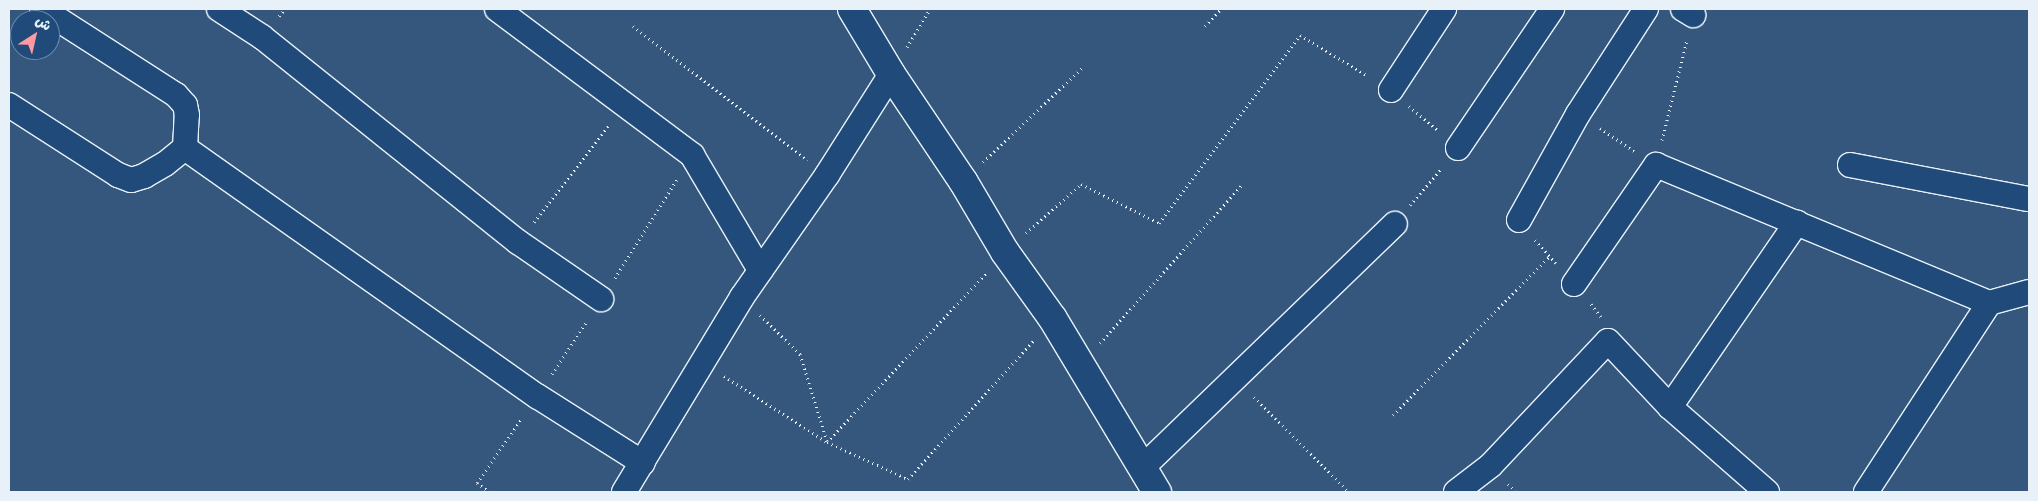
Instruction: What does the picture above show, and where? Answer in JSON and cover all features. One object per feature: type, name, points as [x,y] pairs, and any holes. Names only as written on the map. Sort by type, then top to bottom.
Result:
[{"type":"street","points":[[9,105],[118,175],[130,180],[144,176],[165,164],[185,148],[187,115],[185,105],[176,95],[42,9]]},
{"type":"street","points":[[219,9],[262,37],[518,242],[601,299]]},
{"type":"street","points":[[497,9],[692,156],[760,270]]},
{"type":"street","points":[[852,9],[891,74],[962,182],[1005,252],[1053,319],[1157,492]]},
{"type":"street","points":[[1391,90],[1444,9]]},
{"type":"street","points":[[1458,148],[1552,9]]},
{"type":"street","points":[[1519,220],[1578,114],[1646,9]]},
{"type":"street","points":[[624,492],[742,297],[827,175],[891,74]]},
{"type":"street","points":[[185,148],[537,396],[643,463]]},
{"type":"street","points":[[1574,284],[1656,165],[1989,303],[2029,292]]},
{"type":"street","points":[[1850,165],[2029,200]]},
{"type":"street","points":[[1670,407],[1797,222]]},
{"type":"street","points":[[1143,467],[1395,224]]},
{"type":"street","points":[[1866,492],[1989,303]]},
{"type":"street","points":[[1456,492],[1491,465],[1608,341],[1670,407],[1767,492]]},
{"type":"path","points":[[891,74],[930,9]]},
{"type":"path","points":[[1205,26],[1220,9]]},
{"type":"path","points":[[1578,114],[1656,165],[1688,12]]},
{"type":"path","points":[[633,26],[827,175]]},
{"type":"path","points":[[827,442],[1005,252],[1081,184],[1159,223],[1300,35],[1391,90],[1458,148],[1395,224]]},
{"type":"path","points":[[962,182],[1084,66]]},
{"type":"path","points":[[518,242],[625,105]]},
{"type":"path","points":[[490,492],[477,483],[601,299],[692,156]]},
{"type":"path","points":[[1080,364],[1242,186]]},
{"type":"path","points":[[1393,415],[1549,257]]},
{"type":"path","points":[[1574,284],[1604,320],[1608,341]]},
{"type":"path","points":[[742,297],[800,354],[827,442]]},
{"type":"path","points":[[702,362],[827,442],[908,479],[1053,319]]},
{"type":"path","points":[[1236,379],[1349,492]]}]
